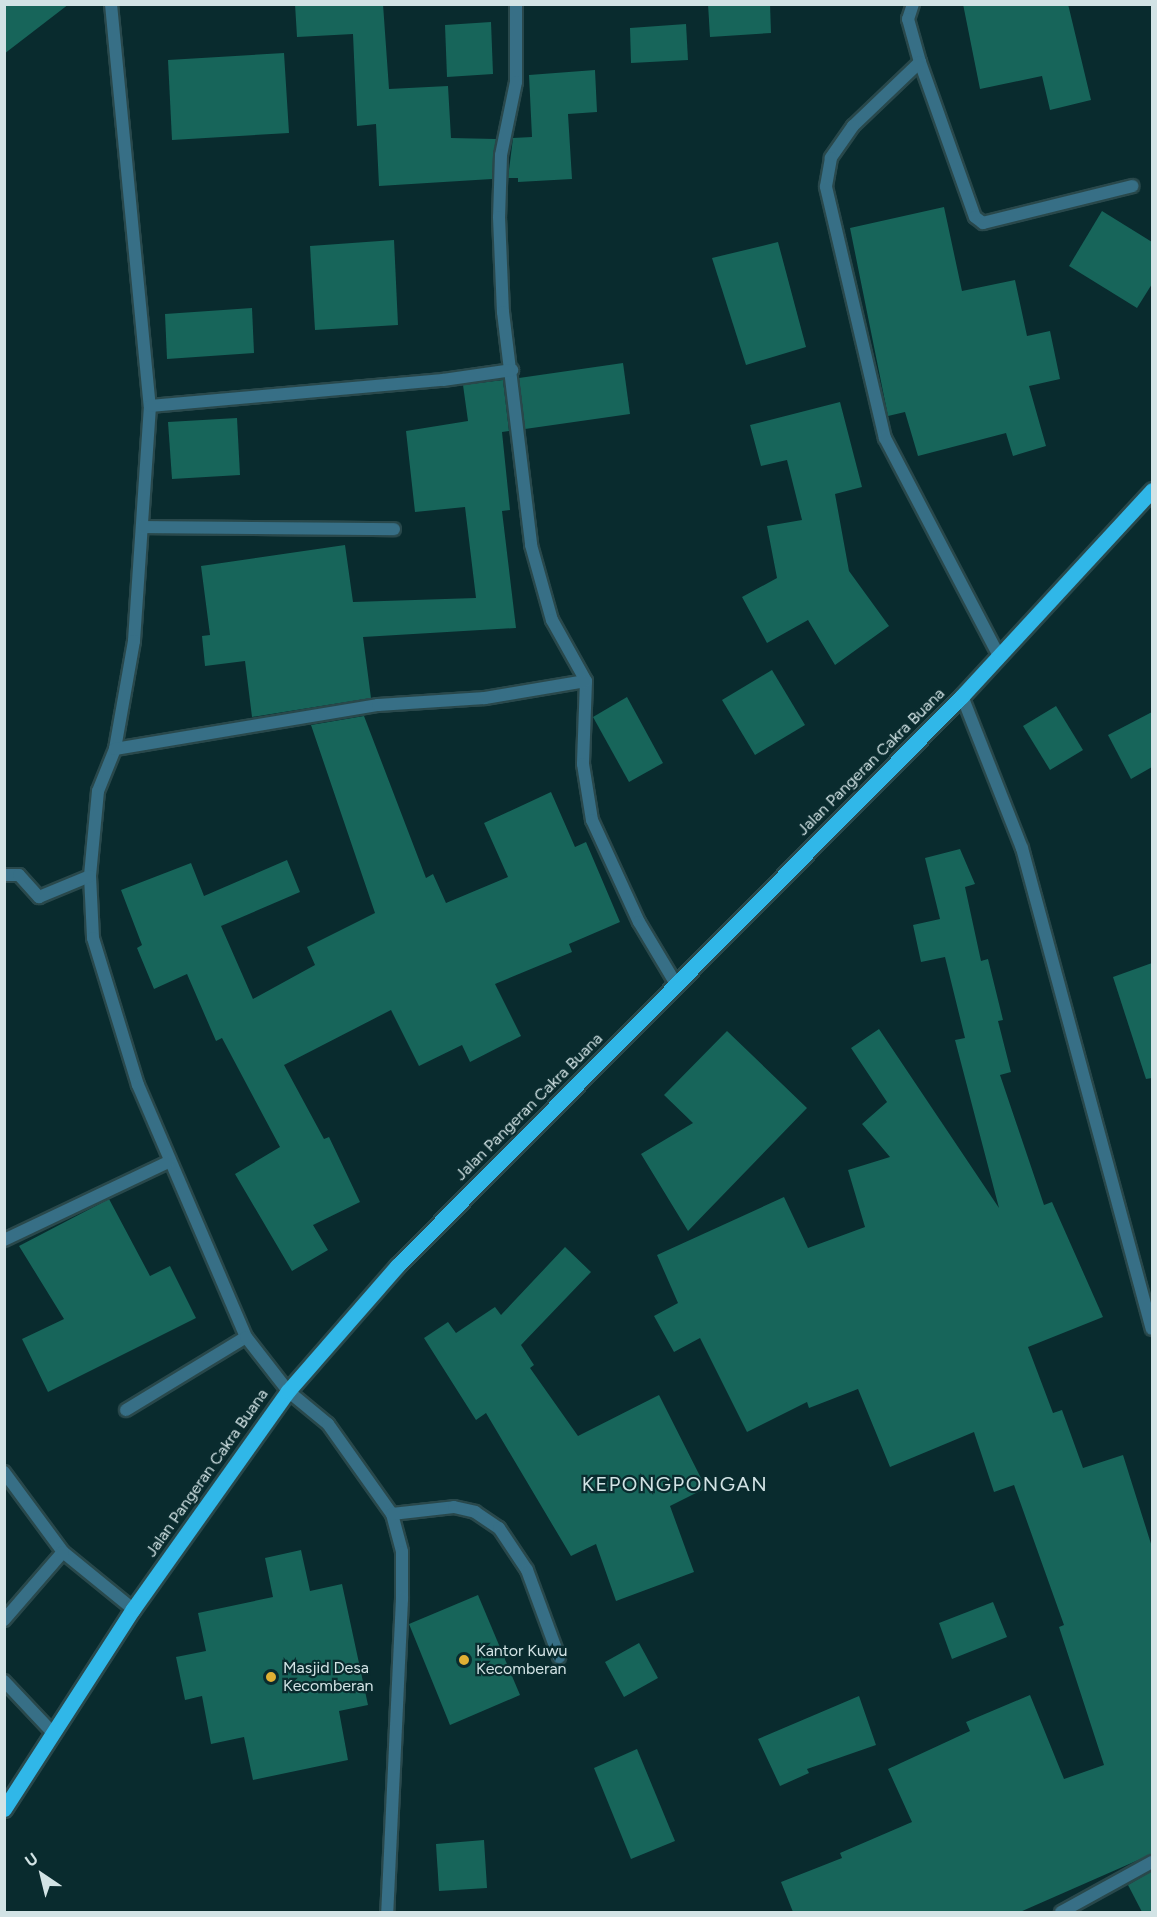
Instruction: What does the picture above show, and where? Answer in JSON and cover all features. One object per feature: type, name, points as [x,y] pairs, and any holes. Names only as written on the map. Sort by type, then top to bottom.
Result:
[{"type":"main road","name":"Jalan Pangeran Cakra Buana","points":[[4,1809],[133,1610],[288,1391],[397,1266],[962,696],[1152,490]]},
{"type":"street","points":[[111,4],[150,405],[134,641],[115,749],[98,791],[90,876],[93,938],[138,1085],[168,1162],[246,1337],[288,1391],[307,1402],[328,1424],[392,1514],[402,1552],[402,1599],[387,1912]]},
{"type":"street","points":[[516,4],[516,82],[501,155],[499,217],[512,370],[531,545],[552,620],[586,681],[584,764],[592,820],[639,922],[676,984]]},
{"type":"street","points":[[913,4],[908,19],[920,62],[969,206],[983,224],[1133,186]]},
{"type":"street","points":[[920,62],[853,126],[831,158],[826,187],[885,438],[999,656]]},
{"type":"street","points":[[150,405],[443,380],[512,370]]},
{"type":"street","points":[[142,527],[394,529]]},
{"type":"street","points":[[115,749],[378,705],[485,698],[586,681]]},
{"type":"street","points":[[962,696],[1022,848],[1152,1329]]},
{"type":"street","points":[[4,875],[19,875],[39,897],[90,876]]},
{"type":"street","points":[[4,1240],[168,1162]]},
{"type":"street","points":[[126,1410],[246,1337]]},
{"type":"street","points":[[4,1472],[63,1552],[133,1610]]},
{"type":"street","points":[[392,1514],[454,1507],[475,1512],[499,1528],[527,1570],[559,1657]]},
{"type":"street","points":[[4,1620],[63,1552]]},
{"type":"street","points":[[4,1681],[54,1734]]},
{"type":"street","points":[[1061,1912],[1152,1862]]},
{"type":"building","points":[[4,4],[69,4],[4,54]]},
{"type":"building","points":[[295,4],[383,4],[389,89],[448,86],[451,138],[496,139],[492,179],[379,186],[376,124],[357,126],[353,34],[297,37]]},
{"type":"building","points":[[708,4],[770,4],[771,33],[710,37]]},
{"type":"building","points":[[963,4],[1068,4],[1091,100],[1050,110],[1042,76],[980,89]]},
{"type":"building","points":[[491,22],[493,74],[447,77],[445,25]]},
{"type":"building","points":[[686,24],[688,60],[631,63],[630,28]]},
{"type":"building","points":[[284,53],[289,133],[172,140],[168,60]]},
{"type":"building","points":[[595,70],[597,112],[568,114],[572,179],[518,182],[518,178],[508,178],[513,138],[532,137],[529,75]]},
{"type":"building","points":[[944,207],[962,291],[1015,280],[1027,336],[1050,331],[1060,379],[1029,386],[1046,446],[1013,456],[1006,433],[918,456],[905,412],[888,416],[850,228]]},
{"type":"building","points":[[1102,211],[1152,242],[1152,284],[1137,308],[1069,266]]},
{"type":"building","points":[[394,240],[398,325],[315,330],[310,246]]},
{"type":"building","points":[[778,242],[806,347],[746,365],[712,258]]},
{"type":"building","points":[[252,308],[254,353],[167,359],[165,314]]},
{"type":"building","points":[[623,363],[630,414],[525,429],[519,378]]},
{"type":"building","points":[[503,380],[509,431],[502,432],[510,510],[502,511],[516,628],[363,637],[371,698],[252,717],[245,661],[205,666],[202,636],[210,635],[201,566],[345,545],[353,602],[476,598],[465,507],[415,512],[406,431],[468,421],[463,385]]},
{"type":"building","points":[[840,402],[862,487],[835,494],[849,571],[889,626],[835,665],[808,620],[767,643],[742,597],[777,578],[767,526],[802,520],[787,460],[761,466],[750,425]]},
{"type":"building","points":[[237,418],[240,475],[172,479],[168,422]]},
{"type":"building","points":[[772,670],[805,725],[755,755],[722,700]]},
{"type":"building","points":[[627,697],[663,763],[629,782],[593,717]]},
{"type":"building","points":[[1056,706],[1083,750],[1050,770],[1023,726]]},
{"type":"building","points":[[1152,712],[1152,767],[1131,779],[1108,735]]},
{"type":"building","points":[[364,716],[426,878],[433,874],[446,903],[508,877],[484,823],[551,792],[575,847],[586,842],[620,922],[569,944],[572,952],[495,984],[521,1036],[470,1062],[462,1045],[419,1066],[391,1010],[284,1065],[324,1139],[329,1137],[360,1202],[313,1225],[328,1250],[292,1271],[235,1174],[280,1147],[222,1038],[216,1041],[187,974],[154,989],[137,948],[142,945],[121,890],[191,863],[204,896],[287,860],[300,892],[221,926],[253,999],[315,965],[307,947],[375,913],[311,725]]},
{"type":"building","points":[[960,849],[975,884],[965,887],[981,961],[988,959],[1003,1020],[998,1021],[1011,1072],[1000,1075],[1044,1205],[1052,1202],[1103,1317],[1028,1347],[1053,1413],[1062,1410],[1083,1468],[1123,1455],[1152,1547],[1152,1854],[1020,1912],[793,1912],[781,1882],[842,1858],[840,1853],[912,1822],[888,1769],[970,1731],[966,1722],[1030,1695],[1064,1779],[1104,1765],[1059,1627],[1064,1625],[1014,1485],[994,1492],[974,1432],[890,1467],[858,1389],[809,1408],[807,1402],[747,1432],[700,1338],[674,1352],[654,1316],[678,1303],[657,1255],[784,1197],[808,1248],[865,1227],[848,1170],[890,1157],[862,1124],[887,1102],[851,1048],[879,1029],[999,1208],[955,1040],[965,1038],[945,957],[921,962],[913,925],[940,919],[925,858]]},
{"type":"building","points":[[1152,963],[1152,1078],[1146,1079],[1113,977]]},
{"type":"building","points":[[727,1031],[807,1108],[688,1231],[641,1154],[693,1123],[664,1095]]},
{"type":"building","points":[[109,1199],[150,1276],[170,1266],[196,1318],[48,1392],[22,1339],[64,1319],[19,1246]]},
{"type":"building","points":[[565,1247],[591,1272],[521,1345],[534,1365],[530,1368],[578,1436],[659,1395],[706,1488],[670,1506],[694,1572],[616,1601],[596,1544],[571,1556],[486,1413],[476,1420],[424,1338],[448,1322],[456,1333],[495,1307],[501,1315]]},
{"type":"building","name":"Masjid Desa Kecomberan","points":[[301,1550],[310,1591],[342,1584],[368,1705],[339,1711],[348,1760],[253,1780],[244,1737],[211,1744],[202,1696],[185,1700],[176,1657],[206,1651],[198,1613],[273,1597],[265,1558]]},
{"type":"building","name":"Kantor Kuwu Kecomberan","points":[[478,1595],[520,1695],[450,1725],[409,1624]]},
{"type":"building","points":[[993,1602],[1007,1637],[952,1659],[939,1623]]},
{"type":"building","points":[[639,1643],[658,1678],[624,1697],[605,1662]]},
{"type":"building","points":[[859,1696],[876,1745],[807,1769],[809,1773],[780,1786],[758,1739]]},
{"type":"building","points":[[637,1749],[675,1841],[631,1859],[594,1768]]},
{"type":"building","points":[[484,1840],[487,1888],[439,1891],[436,1844]]},
{"type":"building","points":[[1152,1871],[1152,1912],[1142,1912],[1128,1885]]},
{"type":"place","name":"Kantor Kuwu Kecomberan","points":[[464,1660]]},
{"type":"place","name":"Masjid Desa Kecomberan","points":[[271,1677]]},
{"type":"district","name":"KEPONGPONGAN","points":[[675,1484]]}]
